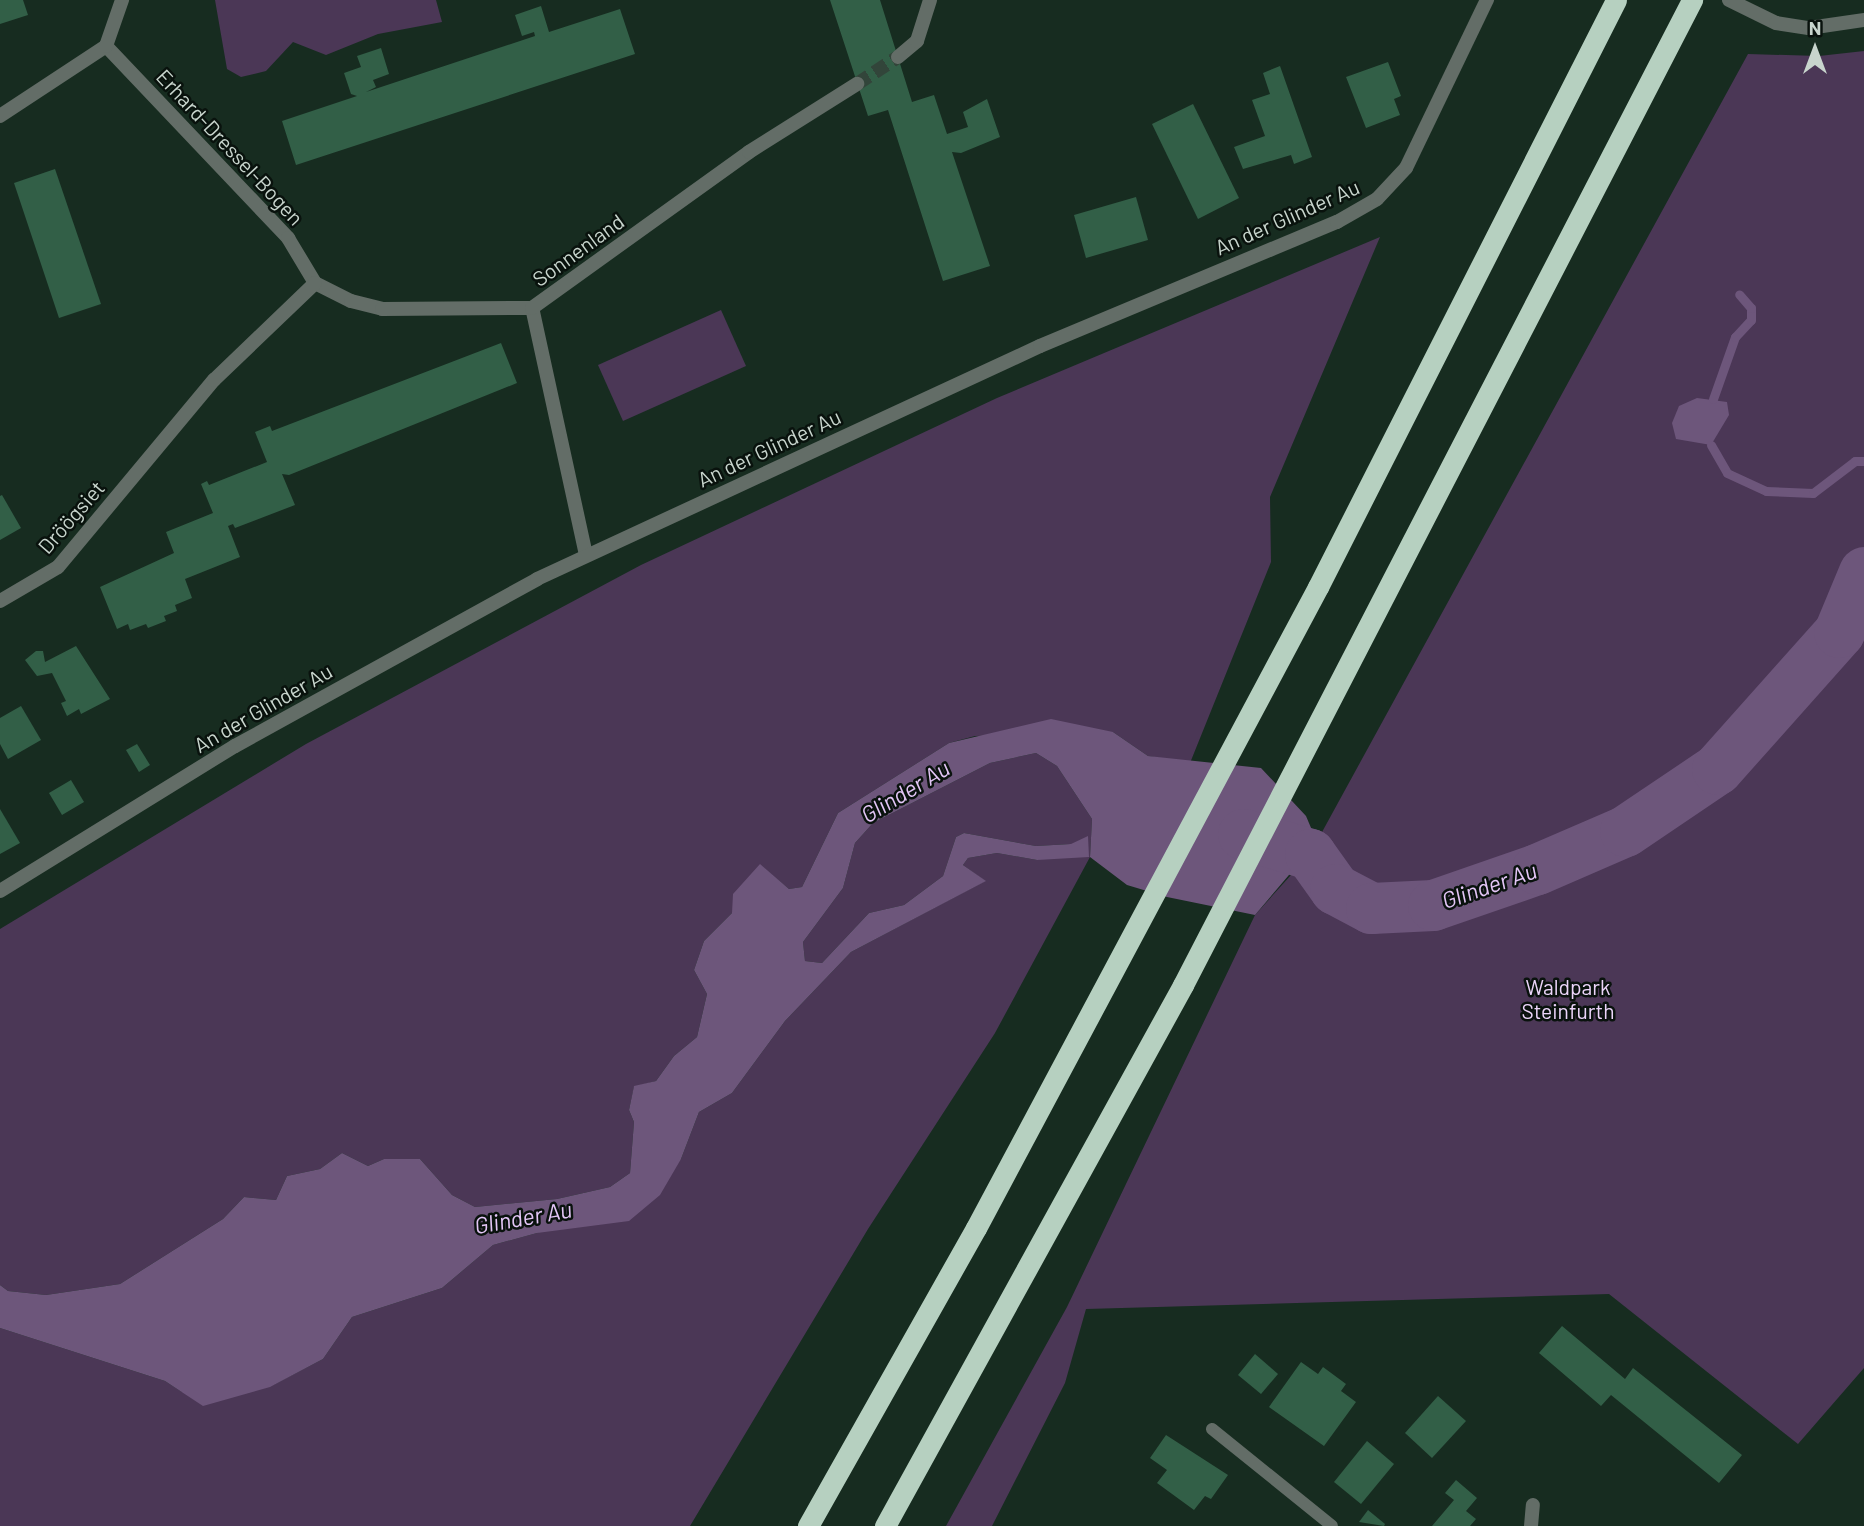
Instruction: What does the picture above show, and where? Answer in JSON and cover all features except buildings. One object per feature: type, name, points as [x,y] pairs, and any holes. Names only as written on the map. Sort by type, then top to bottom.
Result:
[{"type":"highway","points":[[808,1526],[1115,970],[1318,587],[1616,0]]},
{"type":"highway","points":[[885,1526],[1183,985],[1381,607],[1692,0]]},
{"type":"street","points":[[0,116],[106,46],[122,0]]},
{"type":"street","points":[[898,57],[917,41],[930,0]]},
{"type":"street","name":"An der Glinder Au","points":[[0,891],[235,746],[586,555],[1040,346],[1337,222],[1377,199],[1406,168],[1488,0]]},
{"type":"street","points":[[1729,0],[1776,23],[1809,28],[1864,20]]},
{"type":"street","name":"Erhard-Dressel-Bogen","points":[[106,46],[288,238],[315,283]]},
{"type":"street","name":"Sonnenland","points":[[586,555],[532,308],[749,152],[857,84]]},
{"type":"street","points":[[315,283],[351,301],[382,309],[532,308]]},
{"type":"street","name":"Dröögsiet","points":[[0,601],[58,567],[214,380],[315,283]]},
{"type":"street","points":[[1531,1526],[1533,1505]]},
{"type":"lane","points":[[1212,1429],[1332,1526]]},
{"type":"green space","points":[[215,0],[436,0],[442,22],[378,34],[326,55],[293,42],[266,71],[241,77],[227,69]]},
{"type":"green space","name":"Waldpark Steinfurth","points":[[1864,51],[1864,1368],[1798,1444],[1609,1294],[1086,1309],[1065,1383],[992,1526],[946,1526],[1067,1307],[1255,915],[1310,854],[1748,54],[1819,56]]},
{"type":"green space","points":[[1380,237],[1270,497],[1271,562],[1190,763],[1148,756],[1113,732],[975,736],[949,743],[838,813],[802,887],[789,889],[760,865],[732,913],[704,941],[694,970],[707,994],[697,1037],[674,1056],[656,1081],[634,1087],[629,1110],[634,1122],[630,1173],[610,1187],[557,1199],[475,1207],[452,1195],[420,1159],[384,1159],[368,1166],[342,1153],[320,1169],[287,1176],[276,1200],[244,1197],[223,1219],[120,1284],[46,1295],[8,1291],[0,1285],[0,929],[306,744],[641,565],[997,398]]},
{"type":"green space","points":[[721,310],[746,366],[623,421],[598,365]]},
{"type":"green space","points":[[1036,753],[1057,766],[1092,819],[1090,857],[995,1033],[868,1229],[690,1526],[0,1526],[0,1328],[165,1381],[182,1392],[273,1385],[323,1359],[352,1317],[442,1288],[493,1245],[537,1233],[681,1159],[699,1112],[732,1093],[785,1021],[851,952],[985,881],[963,865],[968,858],[997,853],[1037,860],[1071,844],[1036,846],[964,833],[956,837],[943,876],[904,905],[869,913],[822,963],[805,961],[803,942],[843,888],[855,843],[873,823],[990,763]]},
{"type":"water","points":[[1697,398],[1727,402],[1729,415],[1711,445],[1676,439],[1672,423],[1679,406]]},
{"type":"water","points":[[1051,719],[1113,732],[1148,756],[1261,768],[1306,816],[1317,842],[1255,915],[1167,897],[1127,885],[1090,857],[1092,819],[1057,766],[1036,753],[990,763],[873,823],[855,843],[843,888],[803,942],[805,961],[822,963],[869,913],[904,905],[943,876],[956,837],[964,833],[1036,846],[1071,844],[1088,836],[1089,857],[1037,860],[997,853],[968,858],[963,865],[986,881],[851,952],[785,1021],[732,1093],[699,1112],[681,1159],[660,1195],[629,1221],[537,1233],[493,1245],[442,1288],[352,1317],[323,1359],[270,1387],[203,1406],[165,1381],[0,1328],[0,1285],[8,1291],[46,1295],[120,1284],[223,1219],[244,1197],[276,1200],[287,1176],[320,1169],[342,1153],[368,1166],[384,1159],[420,1159],[452,1195],[475,1207],[557,1199],[610,1187],[630,1173],[634,1122],[629,1110],[634,1086],[656,1081],[674,1056],[697,1037],[707,994],[694,970],[704,941],[732,913],[733,894],[760,864],[789,889],[802,887],[838,813],[949,743]]},
{"type":"waterway","points":[[1713,399],[1735,337],[1751,320],[1751,308],[1739,294]]},
{"type":"waterway","points":[[1711,445],[1727,473],[1766,491],[1813,493],[1855,461],[1864,461]]},
{"type":"waterway","name":"Glinder Au","points":[[1243,834],[1310,854],[1335,889],[1371,908],[1433,905],[1537,869],[1625,831],[1717,769],[1839,632],[1864,572]]},
{"type":"tunnel","points":[[857,84],[898,57]]}]
